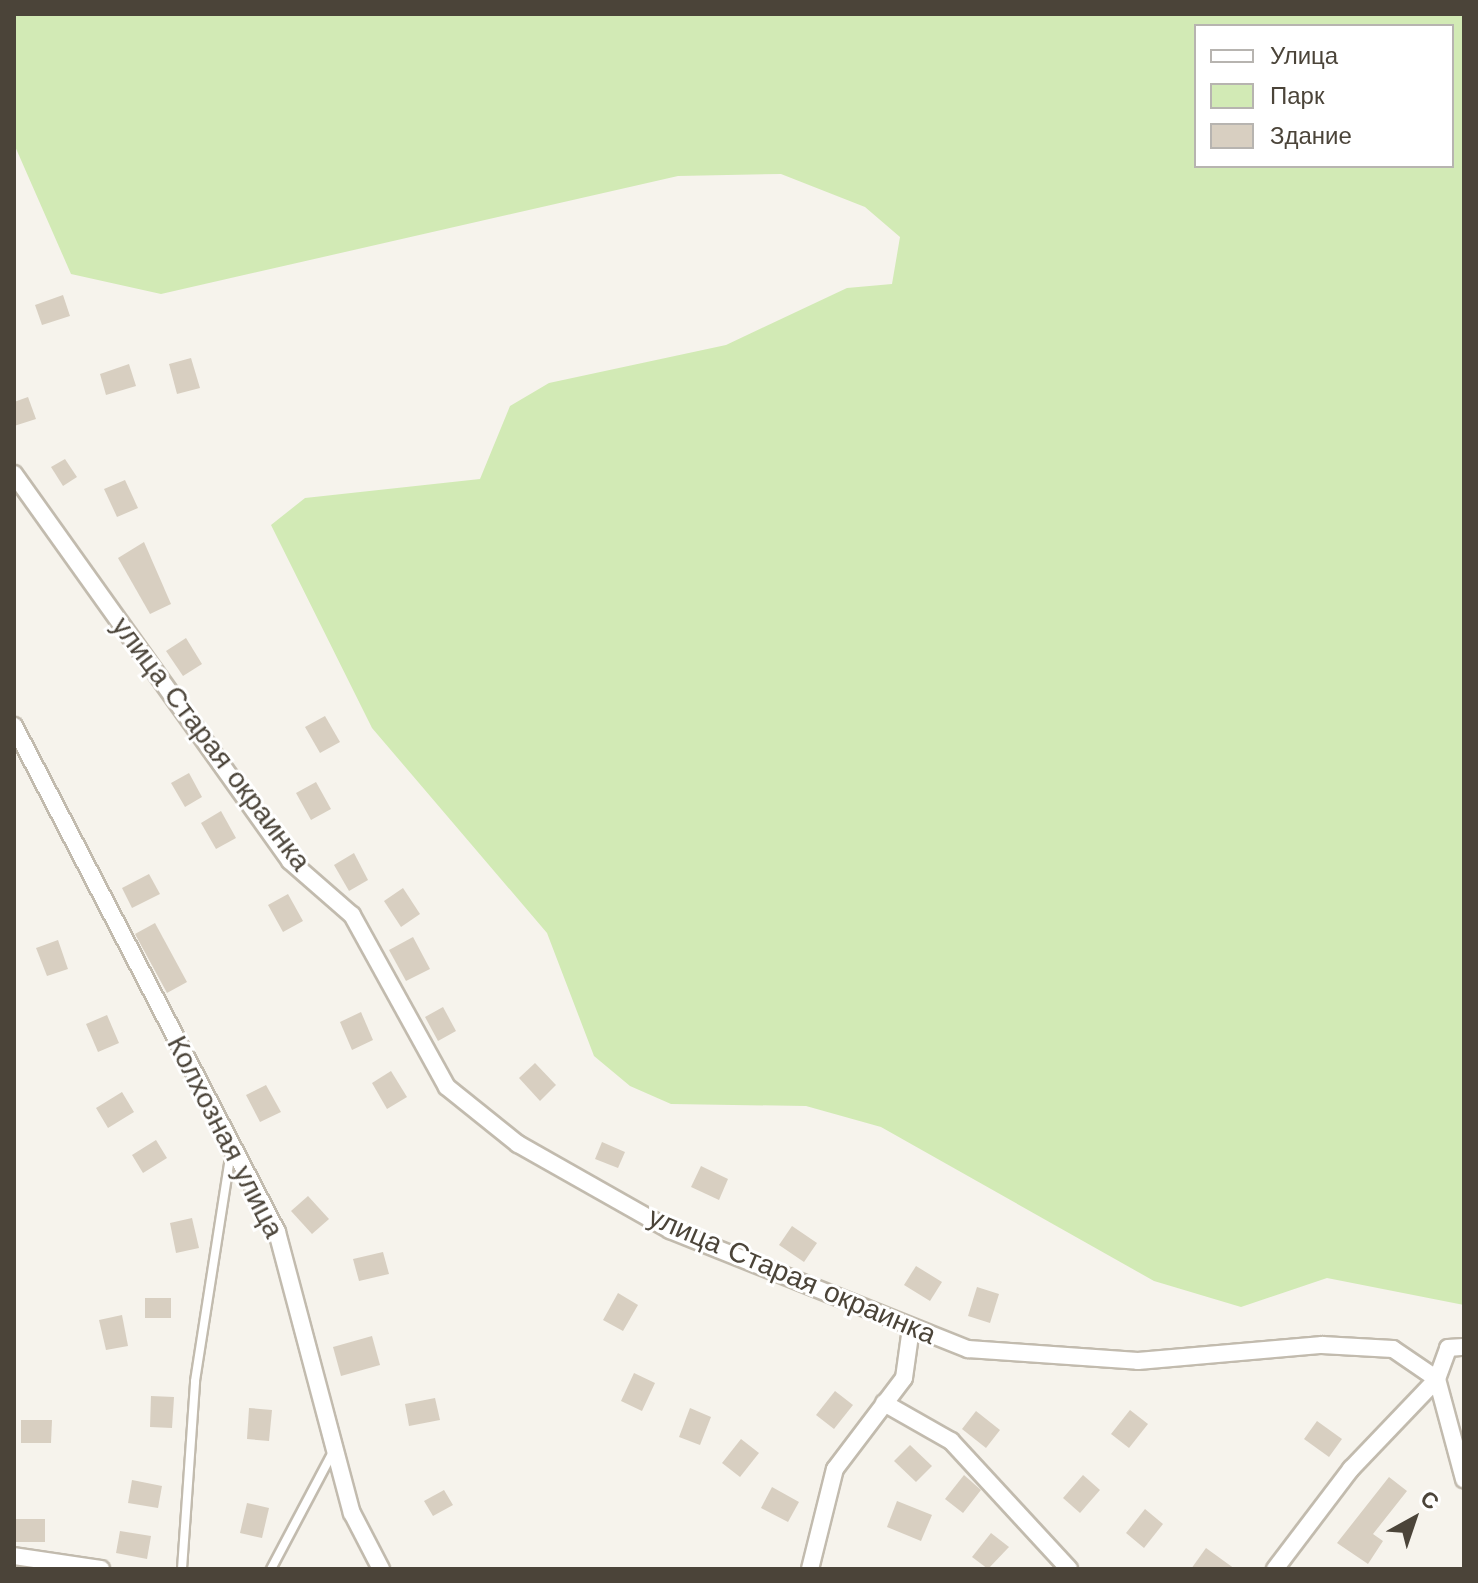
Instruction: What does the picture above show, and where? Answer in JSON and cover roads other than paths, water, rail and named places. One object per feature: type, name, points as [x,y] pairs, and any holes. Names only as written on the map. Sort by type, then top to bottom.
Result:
[{"type":"street","name":"улица Старая окраинка","points":[[14,474],[290,861],[352,915],[447,1087],[518,1144],[670,1230],[968,1349],[1138,1361],[1322,1345],[1393,1349],[1437,1379]]},
{"type":"street","name":"Колхозная улица","points":[[14,726],[277,1232],[352,1513],[381,1569]]},
{"type":"street","points":[[810,1569],[818,1513],[835,1469],[904,1378],[911,1328]]},
{"type":"street","points":[[1275,1569],[1351,1469],[1437,1379],[1448,1348],[1464,1347]]},
{"type":"street","points":[[1437,1379],[1464,1479]]},
{"type":"street","points":[[884,1403],[951,1441],[1069,1569]]},
{"type":"street","points":[[14,1556],[101,1569]]},
{"type":"lane","points":[[182,1569],[195,1381],[232,1147]]},
{"type":"lane","points":[[271,1569],[335,1448]]}]
